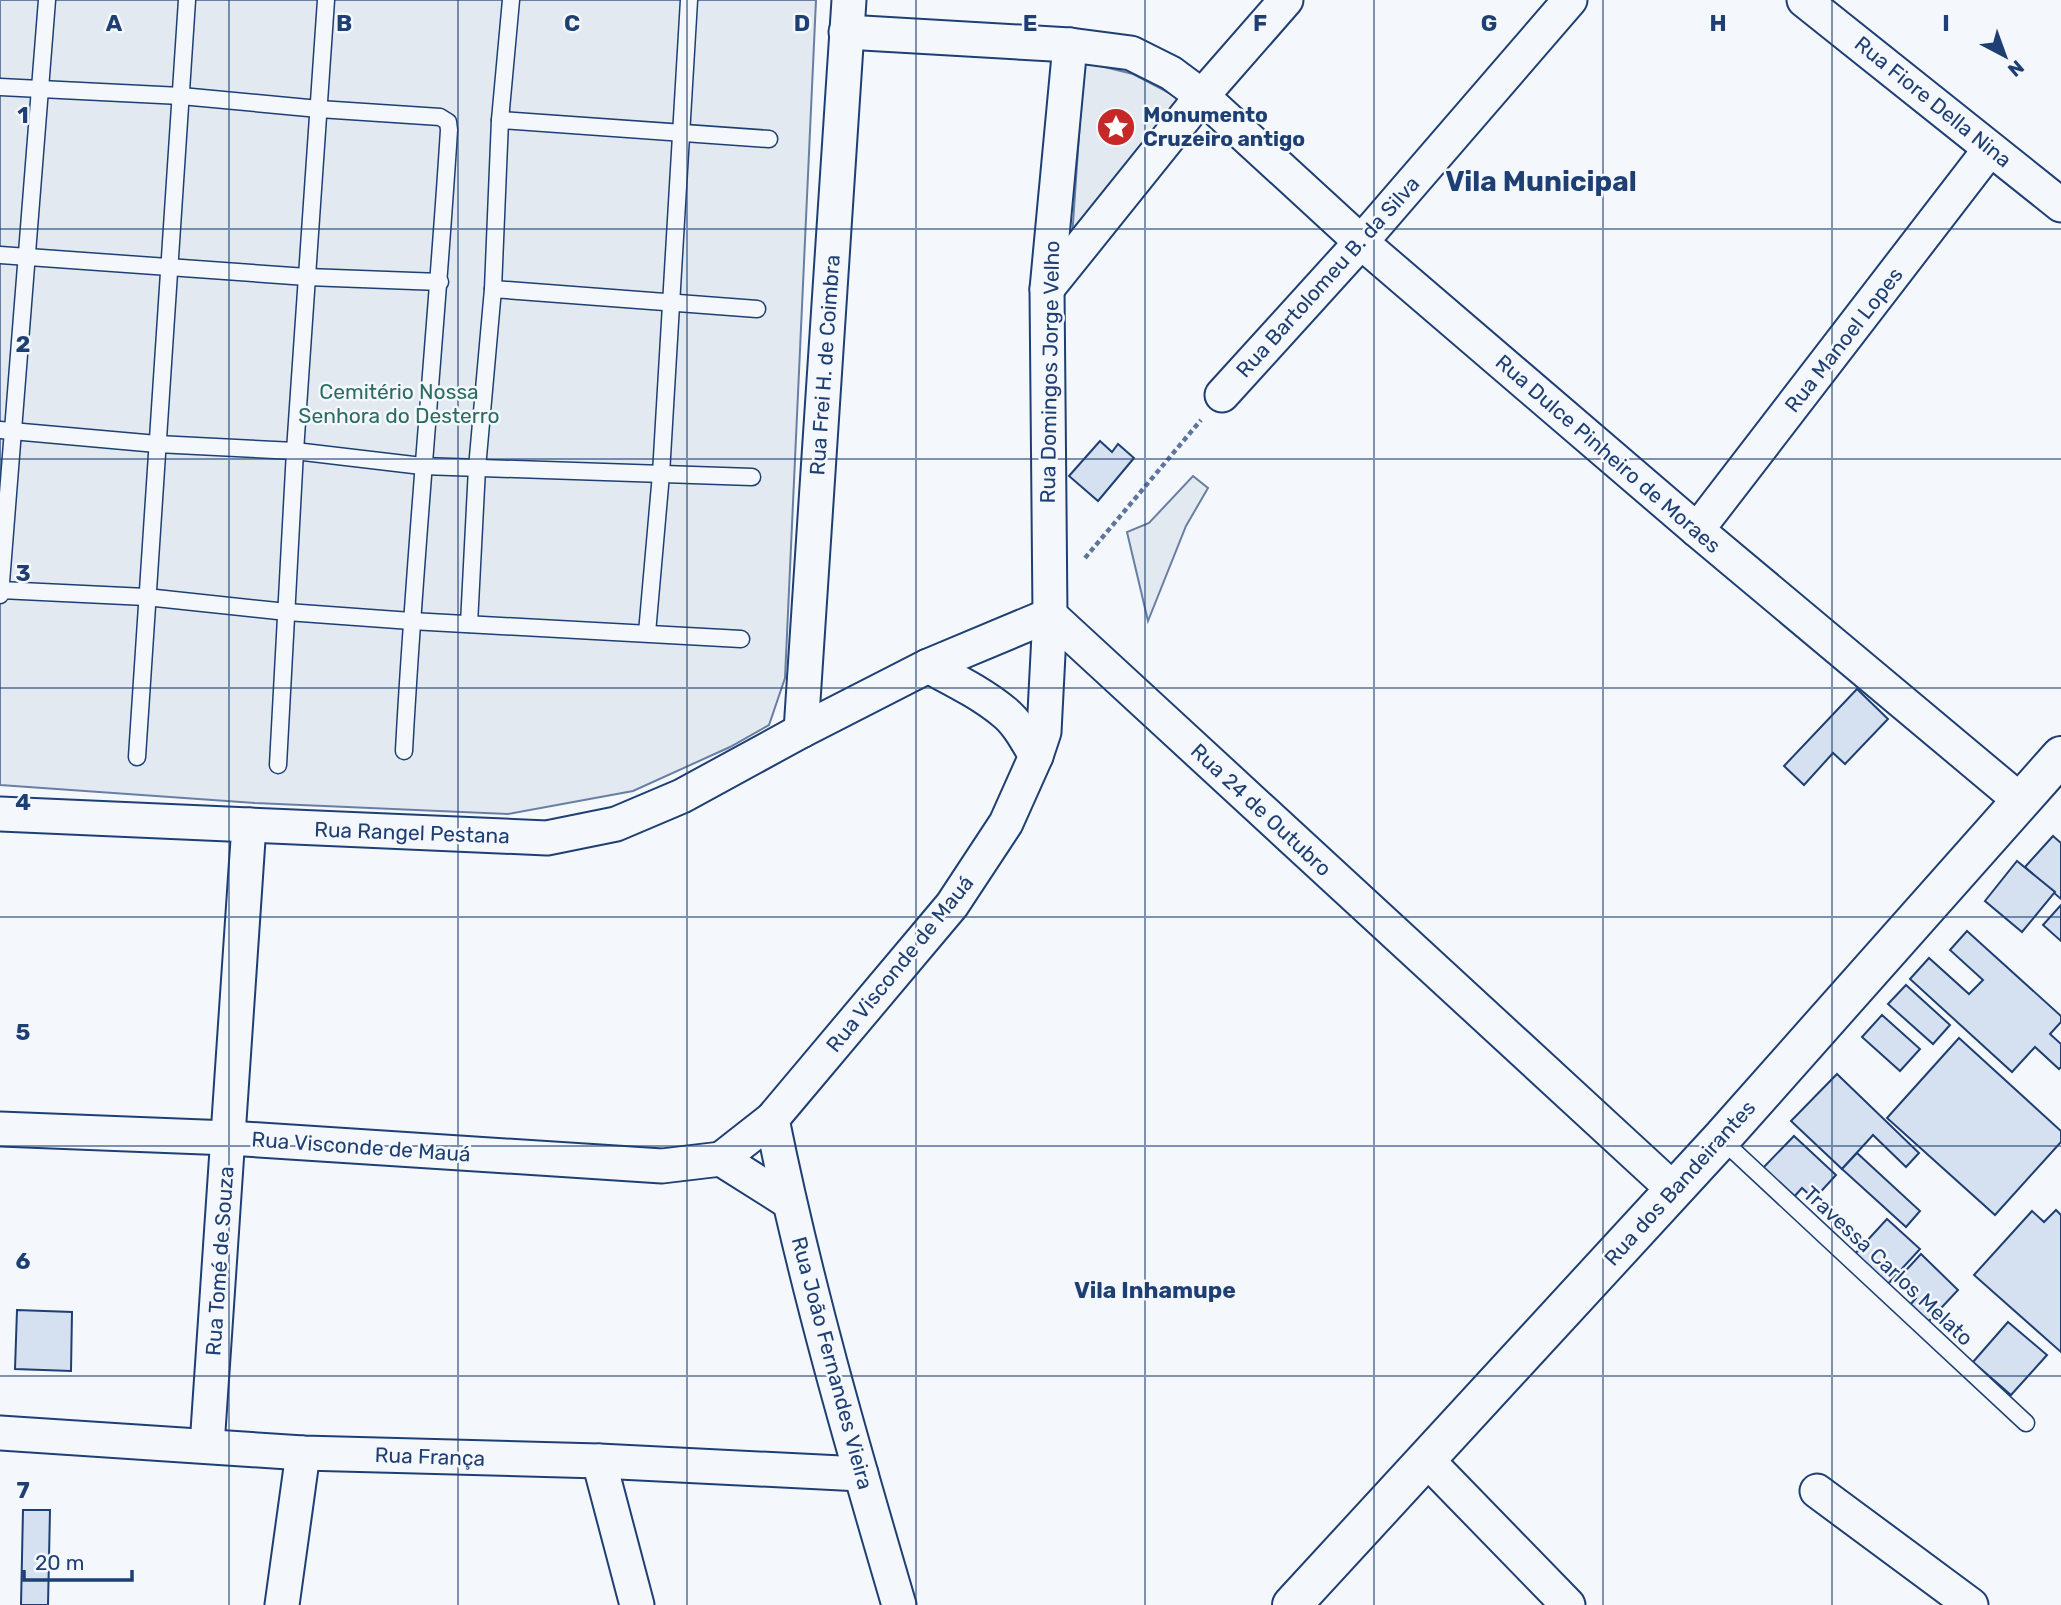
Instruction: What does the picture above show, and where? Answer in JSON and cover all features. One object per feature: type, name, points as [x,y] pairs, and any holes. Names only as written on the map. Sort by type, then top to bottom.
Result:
[{"type":"street","points":[[1047,289],[1202,96],[1286,0]]},
{"type":"street","name":"Rua Bartolomeu B. da Silva","points":[[1222,395],[1362,242],[1570,0]]},
{"type":"street","name":"Rua Fiore Della Nina","points":[[1804,0],[2061,205]]},
{"type":"street","name":"Rua Dulce Pinheiro de Moraes","points":[[847,16],[1131,53],[1171,73],[1202,96],[1362,242],[1697,530],[2022,802]]},
{"type":"street","name":"Rua Frei H. de Coimbra","points":[[801,731],[847,16]]},
{"type":"street","name":"Rua Domingos Jorge Velho","points":[[1049,608],[1047,289],[1070,45]]},
{"type":"street","name":"Rua Manoel Lopes","points":[[1697,530],[1990,149]]},
{"type":"street","points":[[801,731],[1049,608]]},
{"type":"street","name":"Rua Visconde de Mauá","points":[[0,1129],[229,1138],[662,1166],[721,1159],[772,1119],[952,905],[1006,823],[1044,732],[1049,608]]},
{"type":"street","name":"Rua 24 de Outubro","points":[[1049,608],[1674,1190]]},
{"type":"street","points":[[928,666],[976,692],[1005,713],[1036,756]]},
{"type":"street","name":"Rua Rangel Pestana","points":[[0,814],[547,838],[616,824],[682,796],[801,731]]},
{"type":"street","name":"Rua dos Bandeirantes","points":[[1292,1605],[1721,1139],[2061,756]]},
{"type":"street","name":"Rua Tomé de Souza","points":[[207,1446],[249,825]]},
{"type":"street","name":"Rua João Fernandes Vieira","points":[[772,1119],[789,1202],[861,1474],[899,1605]]},
{"type":"street","points":[[721,1159],[789,1202]]},
{"type":"street","name":"Rua França","points":[[0,1433],[303,1453],[599,1461],[861,1474]]},
{"type":"street","points":[[282,1605],[303,1453]]},
{"type":"street","points":[[1427,1460],[1568,1605]]},
{"type":"street","points":[[599,1461],[637,1605]]},
{"type":"street","points":[[1817,1491],[1966,1604]]},
{"type":"lane","points":[[47,0],[26,258],[6,431],[0,592],[146,597],[287,612],[411,621],[741,639]]},
{"type":"lane","points":[[137,757],[187,0]]},
{"type":"lane","points":[[278,765],[295,451],[326,0]]},
{"type":"lane","points":[[469,624],[477,468],[493,289],[500,120],[511,0]]},
{"type":"lane","points":[[647,633],[661,474],[689,0]]},
{"type":"lane","points":[[0,87],[180,96],[440,117],[447,122],[449,130],[440,282],[422,466],[404,751]]},
{"type":"lane","points":[[500,120],[769,139]]},
{"type":"lane","points":[[0,255],[307,277],[440,282]]},
{"type":"lane","points":[[493,289],[757,309]]},
{"type":"lane","points":[[6,431],[157,444],[295,451],[422,466],[752,477]]},
{"type":"lane","name":"Travessa Carlos Melato","points":[[1721,1139],[2026,1423]]},
{"type":"path","points":[[1049,608],[1222,395]]},
{"type":"green space","name":"Cemitério Nossa Senhora do Desterro","points":[[0,0],[816,0],[785,678],[769,725],[730,747],[633,791],[508,814],[255,803],[0,785]]},
{"type":"green space","points":[[1084,62],[1133,74],[1181,99],[1072,238]]},
{"type":"green space","points":[[1193,476],[1208,488],[1186,526],[1148,621],[1127,532],[1149,523]]},
{"type":"building","points":[[1100,441],[1112,452],[1118,444],[1134,458],[1098,501],[1069,476]]},
{"type":"building","points":[[1857,689],[1888,719],[1845,764],[1833,753],[1804,785],[1784,766]]},
{"type":"building","points":[[2053,836],[2061,843],[2061,899],[2025,867]]},
{"type":"building","points":[[2017,861],[2055,892],[2022,932],[1985,901]]},
{"type":"building","points":[[2061,905],[2061,941],[2043,925]]},
{"type":"building","points":[[1967,931],[2061,1016],[2061,1022],[2050,1034],[2061,1044],[2059,1069],[2035,1047],[2012,1072],[1910,979],[1929,958],[1969,994],[1983,980],[1950,950]]},
{"type":"building","points":[[1906,985],[1950,1025],[1933,1044],[1888,1004]]},
{"type":"building","points":[[1882,1015],[1920,1049],[1900,1071],[1862,1037]]},
{"type":"building","points":[[1959,1038],[2061,1131],[2061,1142],[1995,1215],[1887,1118]]},
{"type":"building","points":[[1837,1074],[1919,1153],[1906,1167],[1873,1135],[1842,1169],[1791,1121]]},
{"type":"building","points":[[1794,1136],[1836,1175],[1814,1199],[1802,1188],[1793,1198],[1762,1169]]},
{"type":"building","points":[[1857,1153],[1920,1211],[1906,1227],[1842,1169]]},
{"type":"building","points":[[2056,1210],[2061,1215],[2061,1352],[1974,1275],[2032,1211],[2044,1222]]},
{"type":"building","points":[[1887,1219],[1920,1249],[1886,1286],[1853,1256]]},
{"type":"building","points":[[1921,1254],[1958,1290],[1928,1322],[1910,1305],[1916,1298],[1897,1280]]},
{"type":"building","points":[[17,1310],[72,1312],[71,1371],[15,1369]]},
{"type":"building","points":[[2008,1322],[2047,1355],[2011,1395],[1973,1362]]},
{"type":"building","points":[[23,1510],[50,1510],[48,1605],[21,1605]]},
{"type":"place","name":"Monumento Cruzeiro antigo","points":[[1116,127]]},
{"type":"district","name":"Vila Municipal","points":[[1541,181]]},
{"type":"district","name":"Vila Inhamupe","points":[[1155,1290]]}]
